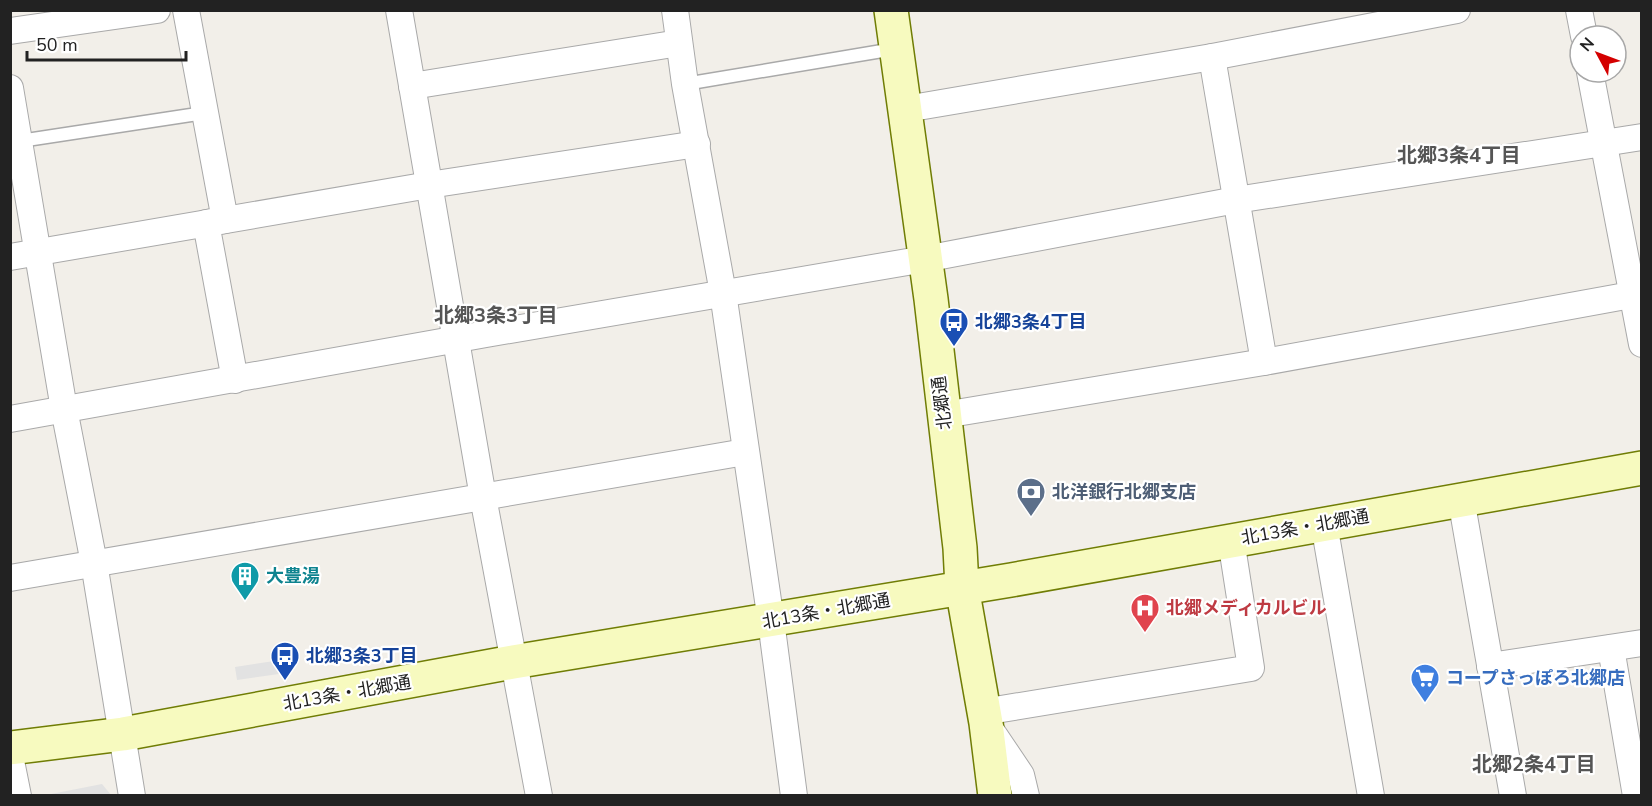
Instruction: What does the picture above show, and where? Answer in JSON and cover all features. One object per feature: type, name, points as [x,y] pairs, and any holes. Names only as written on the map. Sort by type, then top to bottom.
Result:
[{"type":"main road","name":"北郷通","points":[[891,10],[925,259],[960,548],[962,587],[985,718],[988,787]]},
{"type":"main road","name":"北13条・北郷通","points":[[10,748],[123,734],[513,662],[771,621],[1641,468]]},
{"type":"street","points":[[10,31],[98,14],[157,10]]},
{"type":"street","points":[[186,10],[225,220],[206,223]]},
{"type":"street","points":[[399,10],[483,498],[539,795]]},
{"type":"street","points":[[675,10],[685,84],[723,293],[794,795]]},
{"type":"street","points":[[906,109],[1212,57],[1375,18],[1457,10]]},
{"type":"street","points":[[412,86],[679,43]]},
{"type":"street","points":[[1212,57],[1264,362]]},
{"type":"street","points":[[1592,84],[1637,294],[1641,344]]},
{"type":"street","points":[[10,88],[64,410],[94,563],[132,795]]},
{"type":"street","points":[[10,419],[455,339],[925,259],[1236,200],[1641,136]]},
{"type":"street","points":[[10,258],[206,223],[697,144]]},
{"type":"street","points":[[206,223],[235,380]]},
{"type":"street","points":[[944,415],[1264,362],[1637,294]]},
{"type":"street","points":[[10,578],[745,452]]},
{"type":"street","points":[[1461,499],[1512,795]]},
{"type":"street","points":[[1324,524],[1371,795]]},
{"type":"street","points":[[1026,795],[1021,775],[985,718],[1251,668],[1231,540]]},
{"type":"street","points":[[1490,666],[1641,643]]},
{"type":"street","points":[[1611,648],[1636,795]]},
{"type":"street","points":[[10,756],[18,795]]},
{"type":"lane","points":[[685,84],[896,48]]},
{"type":"lane","points":[[20,141],[204,113]]},
{"type":"shaded area","points":[[281,660],[286,673],[237,680],[235,667]]},
{"type":"shaded area","points":[[102,784],[111,795],[46,795]]},
{"type":"place","name":"北郷3条4丁目","points":[[954,348]]},
{"type":"place","name":"北洋銀行北郷支店","points":[[1031,518]]},
{"type":"place","name":"大豊湯","points":[[245,602]]},
{"type":"place","name":"北郷メディカルビル","points":[[1145,634]]},
{"type":"place","name":"北郷3条3丁目","points":[[285,682]]},
{"type":"place","name":"コープさっぽろ北郷店","points":[[1425,704]]},
{"type":"district","name":"北郷3条4丁目","points":[[1459,155]]},
{"type":"district","name":"北郷3条3丁目","points":[[496,315]]},
{"type":"district","name":"北郷2条4丁目","points":[[1534,764]]}]
